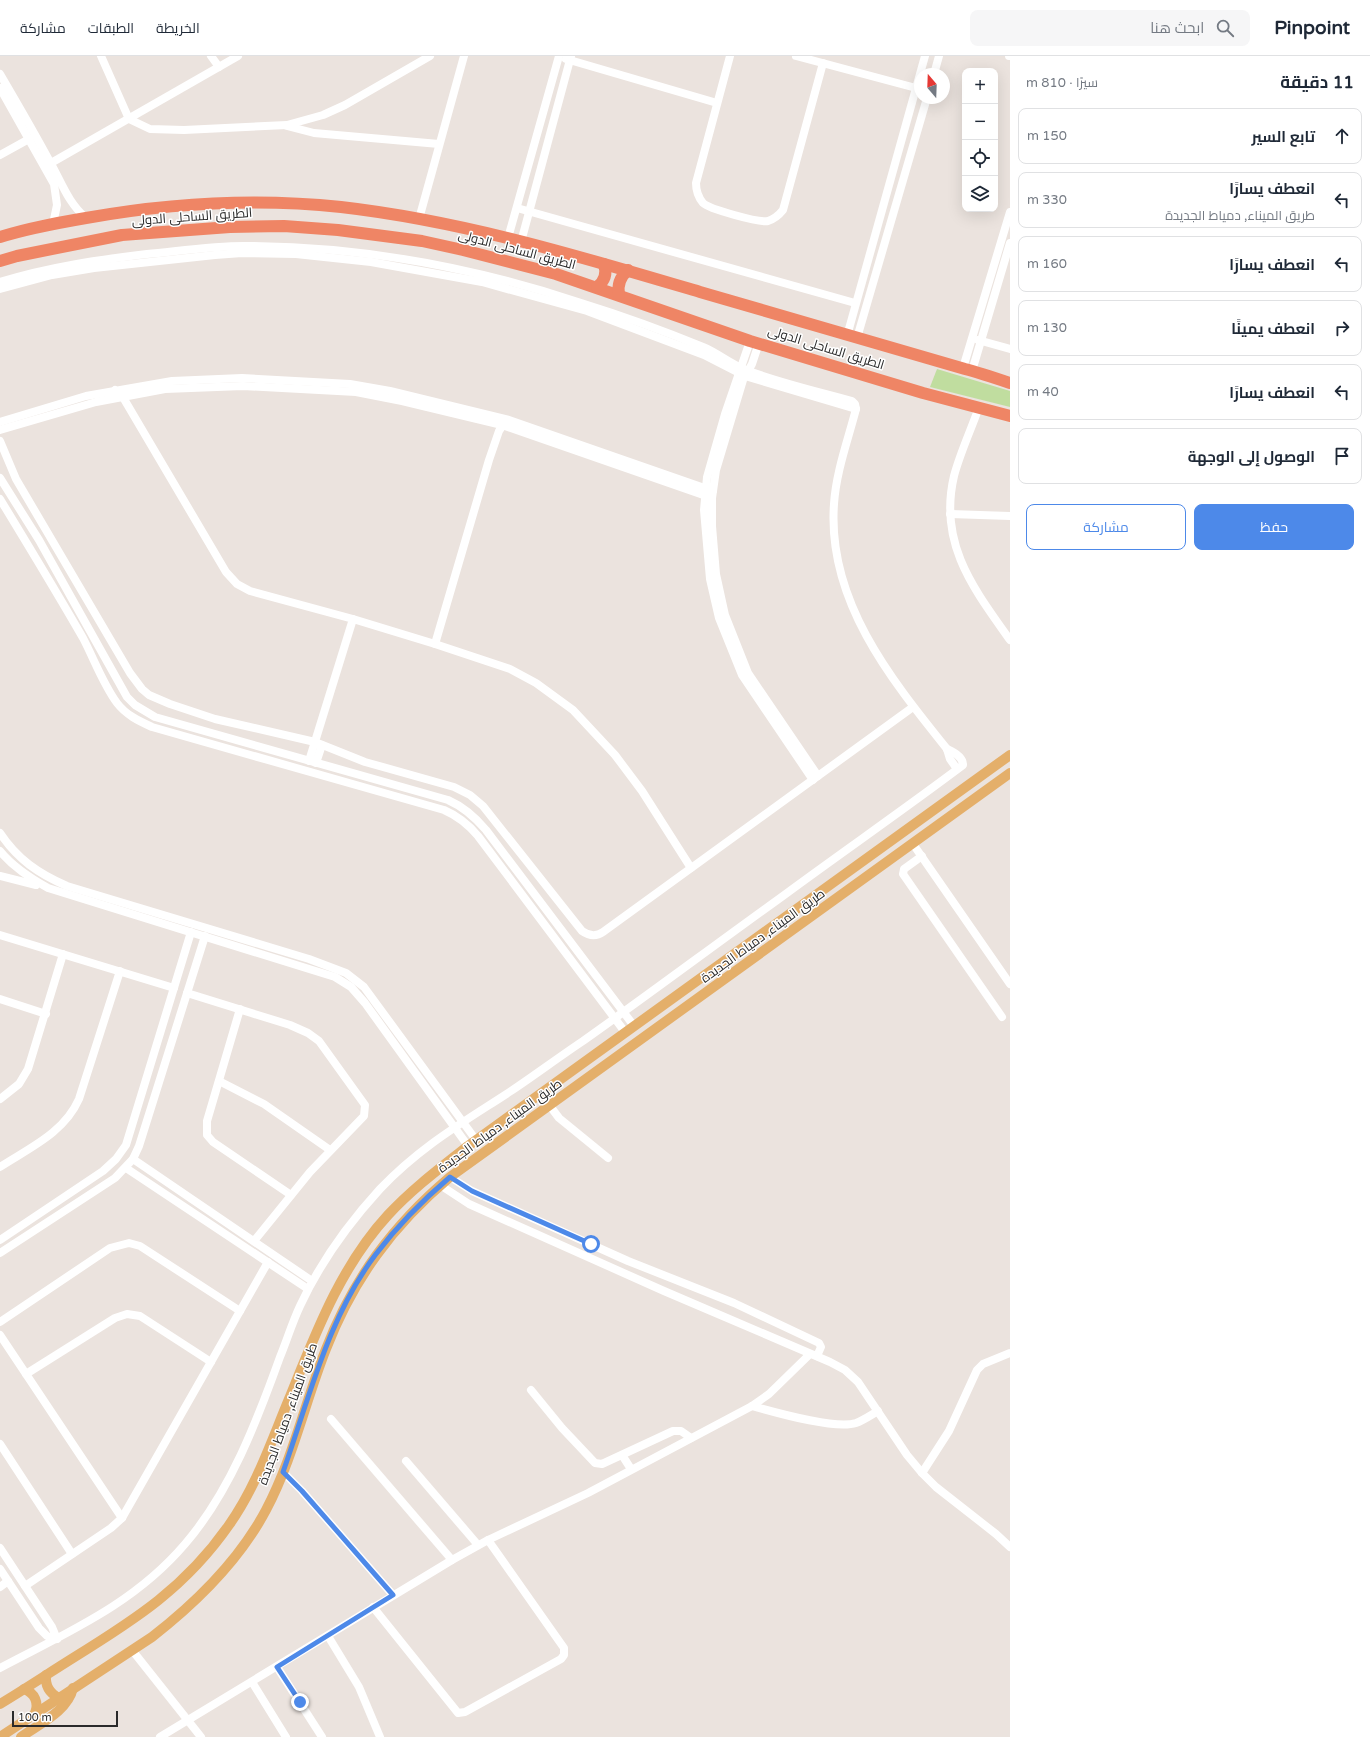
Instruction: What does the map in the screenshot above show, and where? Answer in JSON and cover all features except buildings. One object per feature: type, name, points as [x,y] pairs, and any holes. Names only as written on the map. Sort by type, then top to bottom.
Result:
[{"type":"highway","name":"الطريق الساحلى الدولى","points":[[0,237],[53,224],[86,218],[172,206],[227,203],[283,203],[338,207],[419,219],[508,238],[628,270],[1010,383]]},
{"type":"highway","name":"الطريق الساحلى الدولى","points":[[0,261],[16,256],[122,235],[192,229],[284,226],[345,231],[422,241],[463,250],[597,287],[668,314],[755,342],[923,393],[1010,416]]},
{"type":"highway","points":[[597,287],[601,284],[606,274],[604,264]]},
{"type":"highway","points":[[619,295],[619,284],[624,274],[628,270]]},
{"type":"main road","name":"طريق الميناء, دمياط الجديدة","points":[[0,1704],[136,1619],[178,1585],[210,1551],[230,1524],[256,1477],[312,1342],[345,1274],[364,1244],[387,1215],[413,1190],[476,1140],[1010,754]]},
{"type":"main road","name":"طريق الميناء, دمياط الجديدة","points":[[0,1737],[72,1688],[132,1650],[174,1619],[211,1585],[235,1558],[266,1510],[283,1472],[326,1349],[340,1316],[356,1285],[375,1255],[398,1227],[440,1185],[1010,773]]},
{"type":"main road","points":[[705,974],[706,982],[709,986],[714,987]]},
{"type":"main road","points":[[693,983],[701,987],[703,995]]},
{"type":"main road","points":[[46,1675],[46,1683],[49,1690],[59,1698]]},
{"type":"main road","points":[[21,1737],[64,1706],[70,1698],[72,1688]]},
{"type":"main road","points":[[24,1689],[35,1697],[37,1705],[35,1713]]},
{"type":"street","points":[[101,56],[128,119],[150,129],[184,130],[287,126],[323,115],[345,105],[430,56]]},
{"type":"street","points":[[211,56],[219,67]]},
{"type":"street","points":[[51,163],[238,56]]},
{"type":"street","points":[[419,219],[464,56]]},
{"type":"street","points":[[508,238],[559,56],[571,58],[717,103]]},
{"type":"street","points":[[730,56],[696,183],[698,196],[707,206],[762,221],[774,218],[783,210],[823,63]]},
{"type":"street","points":[[796,56],[914,87]]},
{"type":"street","points":[[921,68],[924,56]]},
{"type":"street","points":[[936,68],[939,56]]},
{"type":"street","points":[[521,242],[571,58]]},
{"type":"street","points":[[0,74],[51,163],[70,200],[86,218]]},
{"type":"street","points":[[0,88],[54,184],[57,205],[53,224]]},
{"type":"street","points":[[852,337],[856,303],[914,95]]},
{"type":"street","points":[[852,337],[925,104]]},
{"type":"street","points":[[287,126],[314,133],[439,144]]},
{"type":"street","points":[[0,155],[29,138]]},
{"type":"street","points":[[517,208],[856,303]]},
{"type":"street","points":[[968,370],[972,339],[1010,212]]},
{"type":"street","points":[[968,370],[982,341],[1010,243]]},
{"type":"street","points":[[0,282],[44,270],[92,261],[194,250],[241,246],[268,246],[341,251],[446,268],[550,293],[705,347],[743,372]]},
{"type":"street","points":[[0,289],[52,275],[94,268],[215,255],[242,253],[296,254],[364,261],[482,282],[570,306],[704,355],[743,372],[852,401],[855,404],[856,409],[835,490],[833,522],[836,554],[846,592],[862,629],[890,674],[913,707],[947,749],[950,759],[958,769],[614,1018],[514,1089],[454,1127],[413,1158],[377,1192],[343,1232],[310,1285],[290,1329],[270,1384],[235,1466],[222,1492],[198,1530],[169,1562],[135,1592],[111,1609],[0,1668]]},
{"type":"street","points":[[972,339],[1010,349]]},
{"type":"street","points":[[755,342],[745,360],[743,372],[709,493],[714,558],[719,590],[729,627],[753,682],[815,778]]},
{"type":"street","points":[[0,422],[71,400],[115,390],[155,384],[206,379],[249,378],[350,384],[390,391],[509,420],[709,493]]},
{"type":"street","points":[[0,430],[74,407],[122,396],[184,387],[224,386],[350,391],[386,397],[502,425],[709,493]]},
{"type":"street","points":[[115,390],[122,396],[231,579],[243,588],[257,594],[353,619],[435,644],[518,673],[545,689],[573,710],[597,734],[626,769],[691,868]]},
{"type":"street","points":[[979,407],[954,477],[950,514],[952,533],[963,568],[969,581],[1010,640]]},
{"type":"street","points":[[435,644],[489,460],[502,425],[509,420]]},
{"type":"street","points":[[0,441],[16,479],[29,502],[135,682],[142,689],[158,700],[208,716],[318,744],[365,762],[454,787],[470,795],[483,806],[582,931],[590,935],[599,934],[913,707]]},
{"type":"street","points":[[0,478],[80,612],[121,687],[135,705],[155,717],[448,800],[469,812],[482,826],[536,895],[622,1012],[634,1026]]},
{"type":"street","points":[[0,499],[82,636],[110,692],[118,704],[128,714],[139,722],[152,727],[454,814],[478,836],[625,1032]]},
{"type":"street","points":[[950,514],[1010,516]]},
{"type":"street","points":[[313,762],[353,619]]},
{"type":"street","points":[[0,833],[8,845],[20,858],[50,879],[67,886],[335,968],[356,979],[375,1000],[476,1140]]},
{"type":"street","points":[[913,844],[1010,984]]},
{"type":"street","points":[[0,851],[15,867],[30,878],[48,888]]},
{"type":"street","points":[[922,856],[904,869],[903,874],[1002,1017]]},
{"type":"street","points":[[0,876],[48,888],[335,977],[351,987],[365,1003],[468,1146]]},
{"type":"street","points":[[0,1240],[103,1171],[122,1152],[130,1137],[191,932]]},
{"type":"street","points":[[0,935],[174,988]]},
{"type":"street","points":[[0,1253],[105,1185],[126,1168],[133,1159],[139,1146],[205,936]]},
{"type":"street","points":[[246,949],[249,941]]},
{"type":"street","points":[[0,1099],[19,1084],[28,1070],[63,954]]},
{"type":"street","points":[[0,1167],[54,1132],[71,1114],[79,1099],[120,971]]},
{"type":"street","points":[[187,992],[294,1026],[314,1037],[365,1104],[366,1109],[364,1116],[330,1150],[290,1195],[254,1241]]},
{"type":"street","points":[[0,999],[46,1014]]},
{"type":"street","points":[[240,1009],[206,1126],[210,1139],[290,1195]]},
{"type":"street","points":[[219,1081],[264,1104],[330,1150]]},
{"type":"street","points":[[550,1106],[559,1118],[608,1158]]},
{"type":"street","points":[[133,1159],[254,1241],[310,1285]]},
{"type":"street","points":[[126,1168],[268,1262],[310,1285]]},
{"type":"street","points":[[160,1737],[478,1545],[588,1493],[752,1406],[769,1394],[814,1355],[821,1347],[819,1343],[734,1303],[628,1260],[472,1191],[450,1177]]},
{"type":"street","points":[[440,1185],[476,1207],[664,1292],[830,1362],[852,1376],[864,1389],[907,1455],[922,1473],[936,1487],[996,1534],[1010,1547]]},
{"type":"street","points":[[0,1322],[110,1248],[128,1243],[140,1246],[240,1311]]},
{"type":"street","points":[[25,1586],[111,1528],[122,1518],[268,1262]]},
{"type":"street","points":[[26,1374],[115,1318],[127,1314],[140,1316],[211,1362]]},
{"type":"street","points":[[0,1336],[122,1518]]},
{"type":"street","points":[[922,1473],[949,1432],[977,1370],[983,1364],[1010,1353]]},
{"type":"street","points":[[531,1390],[562,1428],[593,1462],[600,1464],[673,1431],[681,1430],[691,1438]]},
{"type":"street","points":[[752,1406],[797,1418],[838,1424],[856,1423],[878,1411]]},
{"type":"street","points":[[331,1418],[452,1560]]},
{"type":"street","points":[[0,1444],[72,1554]]},
{"type":"street","points":[[622,1455],[631,1469]]},
{"type":"street","points":[[406,1461],[478,1545]]},
{"type":"street","points":[[283,1472],[302,1491],[393,1595]]},
{"type":"street","points":[[373,1607],[458,1713],[465,1712],[561,1659],[564,1655],[564,1648],[488,1540]]},
{"type":"street","points":[[0,1548],[52,1627],[57,1639]]},
{"type":"street","points":[[0,1569],[39,1628],[47,1636],[57,1639]]},
{"type":"street","points":[[0,1587],[8,1581]]},
{"type":"street","points":[[328,1636],[362,1693],[380,1737]]},
{"type":"street","points":[[132,1650],[200,1737]]},
{"type":"street","points":[[277,1667],[322,1737]]},
{"type":"street","points":[[252,1682],[286,1737]]},
{"type":"green space","points":[[937,369],[1010,391],[1010,407],[930,387]]},
{"type":"route","points":[[300,1702],[277,1667],[393,1595],[302,1491],[283,1472],[326,1349],[345,1306],[375,1255],[422,1201],[450,1177],[472,1191],[591,1244]]}]
